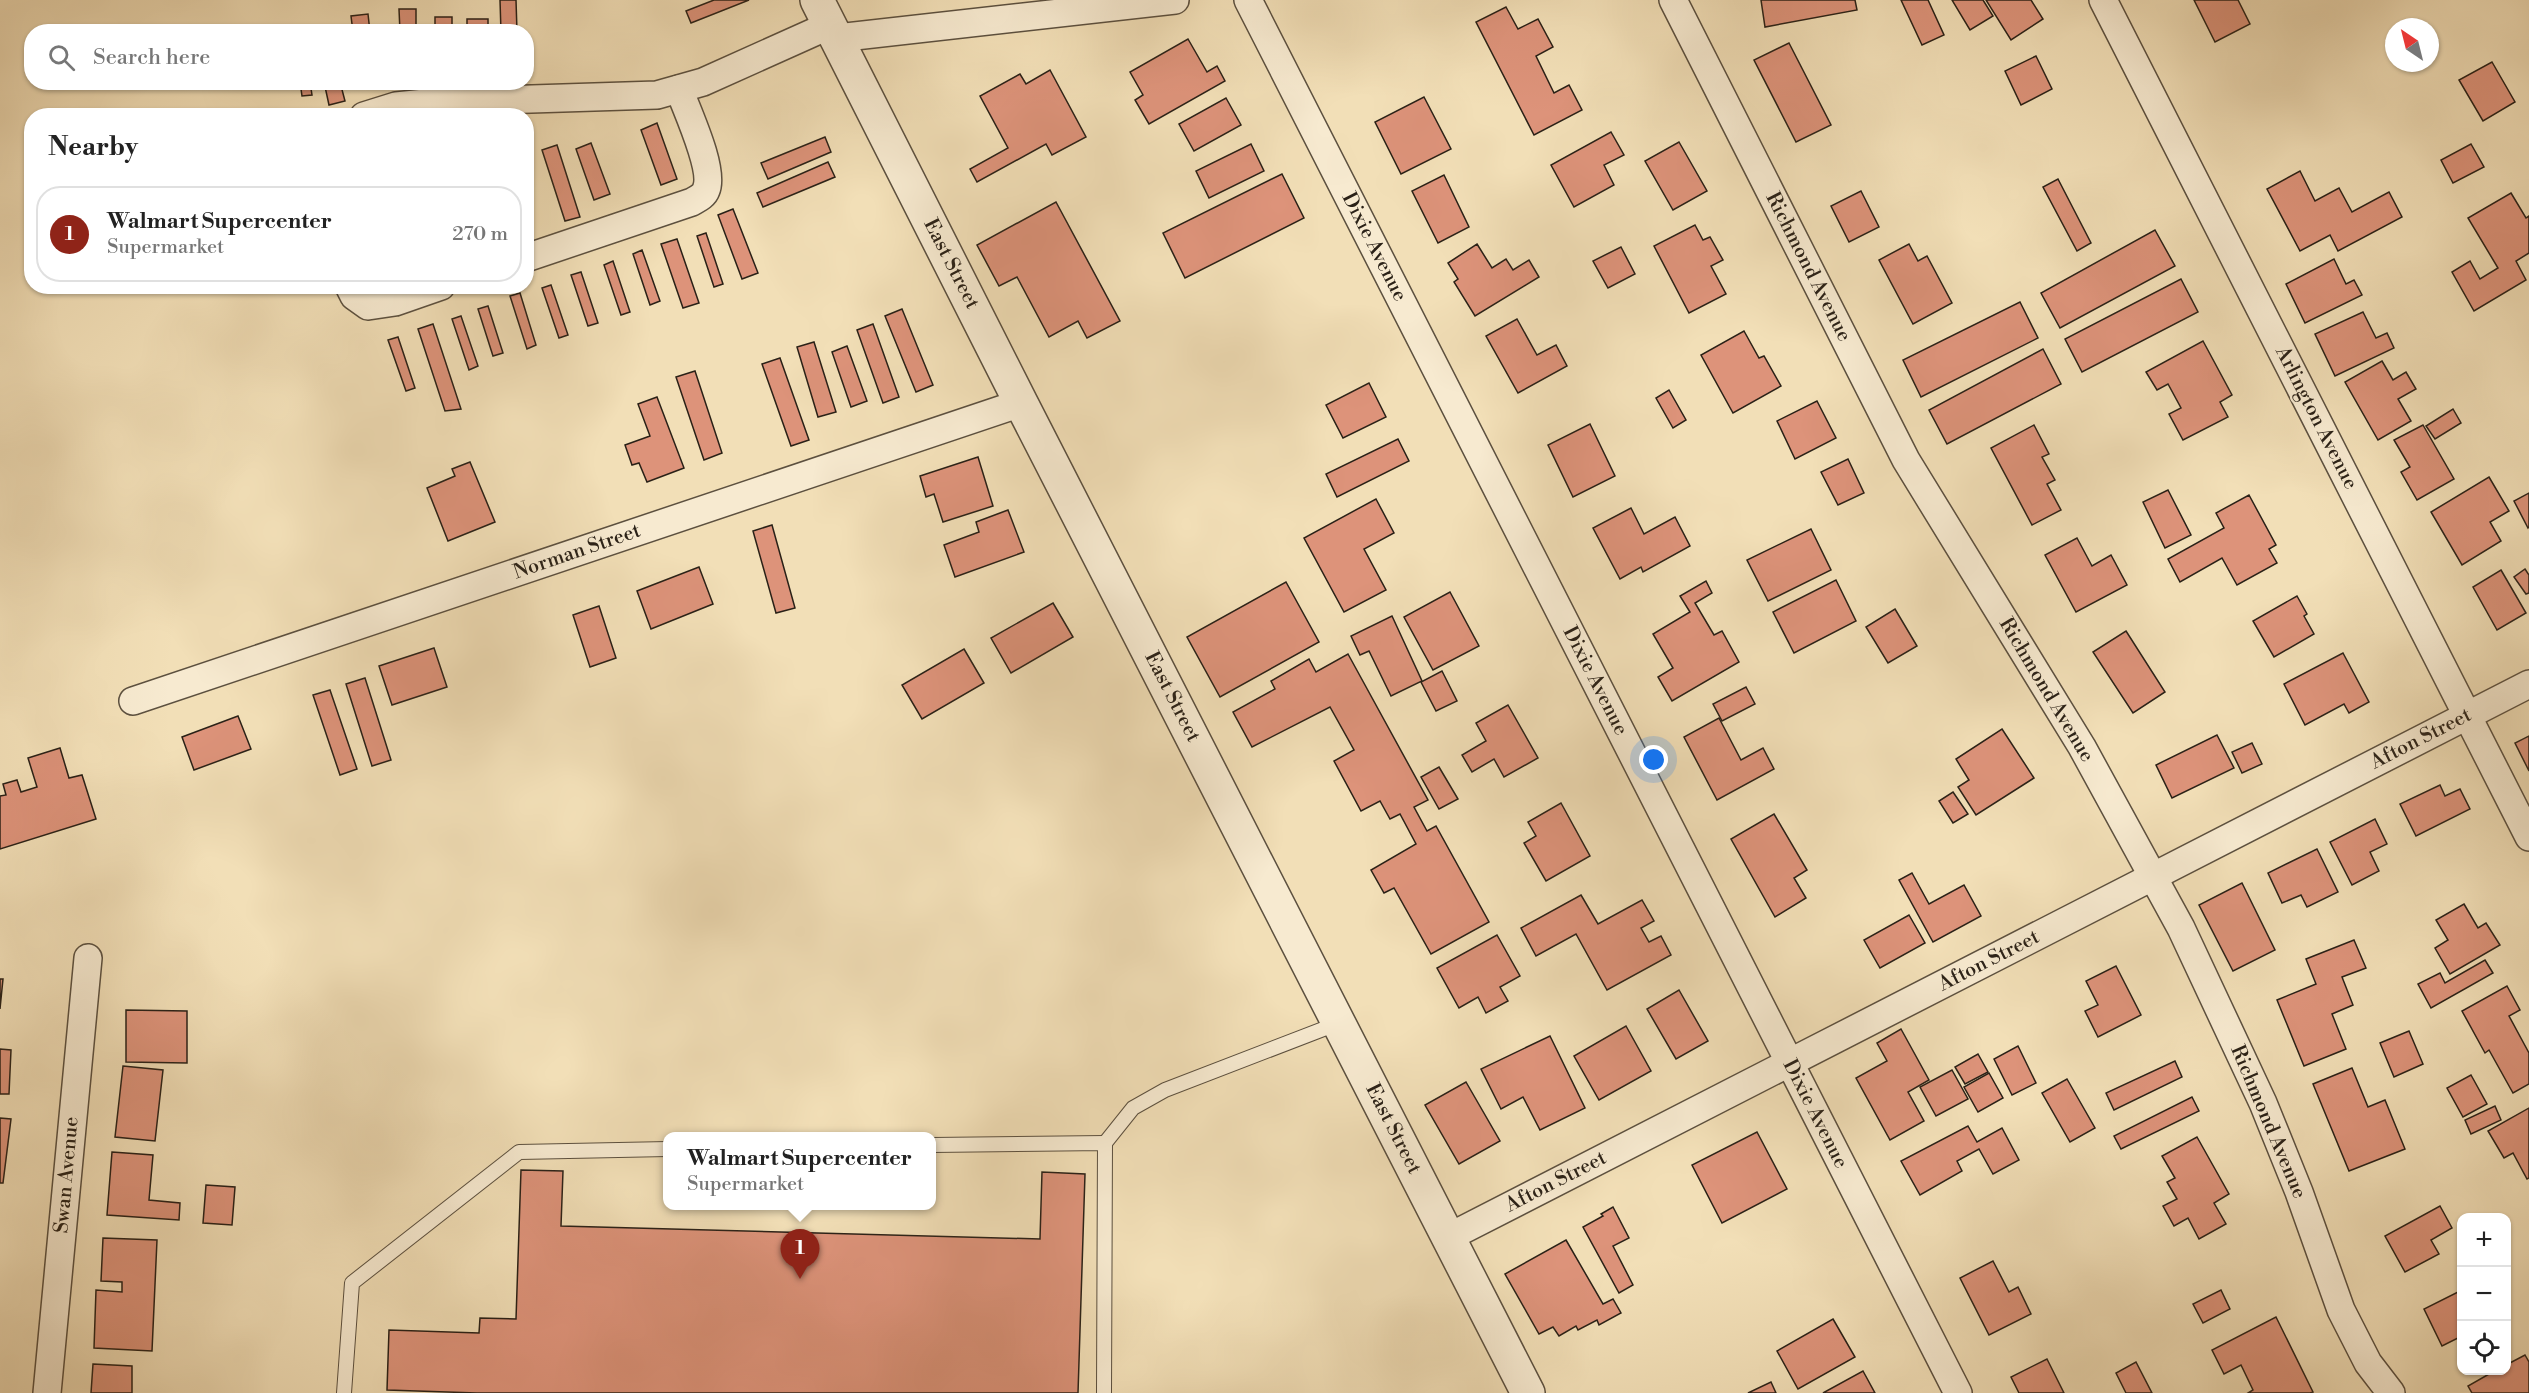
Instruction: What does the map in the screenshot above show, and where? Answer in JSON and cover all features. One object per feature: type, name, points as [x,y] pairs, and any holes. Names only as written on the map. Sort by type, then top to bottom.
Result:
[{"type":"street","points":[[390,108],[435,102],[657,95],[703,82],[828,21],[1175,0]]},
{"type":"street","name":"Dixie Avenue","points":[[1248,0],[1958,1393]]},
{"type":"street","name":"Richmond Avenue","points":[[1673,0],[1906,460],[2082,747],[2181,928],[2263,1103],[2299,1192],[2341,1310],[2368,1363],[2391,1393]]},
{"type":"street","name":"Arlington Avenue","points":[[2103,0],[2529,837]]},
{"type":"street","name":"East Street","points":[[828,21],[1528,1393]]},
{"type":"street","points":[[534,255],[692,202],[705,194],[708,187],[708,169],[679,89]]},
{"type":"street","points":[[353,294],[368,306],[395,302],[418,294]]},
{"type":"street","name":"Norman Street","points":[[133,702],[1021,403]]},
{"type":"street","name":"Afton Street","points":[[1449,1237],[2529,684]]},
{"type":"street","name":"Swan Avenue","points":[[47,1393],[88,958]]},
{"type":"lane","points":[[1104,1393],[1105,1143],[1133,1108],[1165,1090],[1339,1023]]},
{"type":"lane","points":[[936,1145],[1105,1143]]},
{"type":"lane","points":[[344,1393],[352,1283],[519,1152],[663,1149]]},
{"type":"building","points":[[500,0],[516,0],[517,24],[501,24]]},
{"type":"building","points":[[714,0],[749,0],[691,23],[686,11]]},
{"type":"building","points":[[1761,0],[1855,0],[1857,10],[1765,27]]},
{"type":"building","points":[[1901,0],[1928,0],[1944,35],[1922,45]]},
{"type":"building","points":[[1952,0],[1983,0],[1993,16],[1970,30]]},
{"type":"building","points":[[1986,0],[2031,0],[2043,19],[2011,40]]},
{"type":"building","points":[[2194,0],[2238,0],[2250,24],[2215,42]]},
{"type":"building","points":[[1506,7],[1518,29],[1538,19],[1553,47],[1536,56],[1554,93],[1569,85],[1582,110],[1534,135],[1476,22]]},
{"type":"building","points":[[399,9],[416,9],[416,24],[400,24]]},
{"type":"building","points":[[368,14],[369,24],[352,24],[351,16]]},
{"type":"building","points":[[435,17],[452,17],[452,24],[435,24]]},
{"type":"building","points":[[467,19],[488,19],[488,24],[467,24]]},
{"type":"building","points":[[1188,39],[1207,72],[1217,66],[1225,81],[1149,124],[1135,100],[1143,95],[1130,72]]},
{"type":"building","points":[[1789,43],[1831,125],[1796,142],[1754,60]]},
{"type":"building","points":[[2036,56],[2052,89],[2021,105],[2005,71]]},
{"type":"building","points":[[2492,62],[2515,102],[2483,121],[2459,80]]},
{"type":"building","points":[[1050,70],[1086,137],[1052,155],[1046,144],[977,182],[970,169],[1008,148],[980,96],[1020,74],[1026,84]]},
{"type":"building","points":[[301,90],[311,90],[312,95],[302,96]]},
{"type":"building","points":[[326,90],[342,90],[345,101],[329,105]]},
{"type":"building","points":[[1424,97],[1451,149],[1401,174],[1375,122]]},
{"type":"building","points":[[1226,98],[1241,125],[1194,151],[1179,124]]},
{"type":"building","points":[[657,123],[677,179],[661,185],[641,130]]},
{"type":"building","points":[[1611,132],[1624,155],[1604,165],[1614,185],[1574,207],[1551,165]]},
{"type":"building","points":[[825,137],[831,152],[768,179],[761,163]]},
{"type":"building","points":[[1679,142],[1707,191],[1673,210],[1645,161]]},
{"type":"building","points":[[591,143],[610,194],[594,200],[576,149]]},
{"type":"building","points":[[1251,144],[1264,171],[1209,198],[1196,171]]},
{"type":"building","points":[[2471,144],[2484,167],[2453,183],[2441,160]]},
{"type":"building","points":[[557,145],[580,217],[565,221],[542,150]]},
{"type":"building","points":[[828,162],[835,177],[763,207],[757,193]]},
{"type":"building","points":[[2300,171],[2315,201],[2339,188],[2352,212],[2389,192],[2402,217],[2338,251],[2330,235],[2300,251],[2267,189]]},
{"type":"building","points":[[1282,174],[1304,218],[1185,278],[1163,233]]},
{"type":"building","points":[[1444,175],[1469,227],[1438,243],[1412,191]]},
{"type":"building","points":[[2058,179],[2091,243],[2077,251],[2043,187]]},
{"type":"building","points":[[1861,191],[1879,227],[1849,242],[1831,206]]},
{"type":"building","points":[[2511,193],[2526,218],[2529,216],[2529,253],[2516,261],[2526,280],[2474,311],[2452,272],[2470,261],[2480,279],[2498,268],[2468,218]]},
{"type":"building","points":[[1056,202],[1120,321],[1087,338],[1078,321],[1049,337],[1017,277],[999,286],[977,245]]},
{"type":"building","points":[[733,209],[758,273],[742,279],[718,215]]},
{"type":"building","points":[[1695,225],[1703,240],[1710,237],[1723,260],[1711,266],[1726,294],[1689,313],[1654,246]]},
{"type":"building","points":[[2155,230],[2175,266],[2060,328],[2041,293]]},
{"type":"building","points":[[706,233],[723,284],[714,287],[697,236]]},
{"type":"building","points":[[677,239],[699,303],[683,308],[661,244]]},
{"type":"building","points":[[1477,244],[1492,268],[1506,259],[1513,270],[1529,260],[1539,277],[1475,316],[1454,282],[1458,279],[1448,263]]},
{"type":"building","points":[[1909,244],[1918,261],[1927,256],[1952,303],[1913,324],[1879,260]]},
{"type":"building","points":[[1621,247],[1635,274],[1608,288],[1593,261]]},
{"type":"building","points":[[642,250],[660,301],[650,305],[633,254]]},
{"type":"building","points":[[2334,259],[2346,284],[2354,280],[2362,295],[2305,323],[2286,284]]},
{"type":"building","points":[[613,261],[630,312],[621,315],[604,265]]},
{"type":"building","points":[[581,272],[598,323],[588,326],[571,275]]},
{"type":"building","points":[[2181,279],[2198,312],[2082,372],[2065,339]]},
{"type":"building","points":[[551,285],[568,335],[559,338],[542,288]]},
{"type":"building","points":[[520,294],[536,345],[527,349],[510,296]]},
{"type":"building","points":[[2020,302],[2038,338],[1921,397],[1903,360]]},
{"type":"building","points":[[488,306],[503,353],[493,356],[478,309]]},
{"type":"building","points":[[902,309],[933,385],[916,392],[885,316]]},
{"type":"building","points":[[2363,312],[2376,338],[2387,333],[2394,348],[2335,376],[2315,334]]},
{"type":"building","points":[[461,316],[478,366],[469,370],[452,319]]},
{"type":"building","points":[[1517,319],[1537,355],[1556,345],[1567,366],[1518,393],[1486,336]]},
{"type":"building","points":[[433,324],[461,409],[445,411],[418,329]]},
{"type":"building","points":[[873,324],[899,397],[883,403],[857,330]]},
{"type":"building","points":[[1744,331],[1759,358],[1764,356],[1781,386],[1733,413],[1701,355]]},
{"type":"building","points":[[398,337],[415,388],[406,391],[388,340]]},
{"type":"building","points":[[2203,341],[2232,395],[2220,402],[2228,417],[2183,440],[2169,414],[2181,408],[2168,384],[2157,390],[2146,372]]},
{"type":"building","points":[[814,342],[836,412],[818,417],[797,347]]},
{"type":"building","points":[[847,346],[867,401],[851,407],[832,352]]},
{"type":"building","points":[[2043,349],[2061,384],[1947,444],[1929,410]]},
{"type":"building","points":[[780,358],[809,440],[791,446],[762,364]]},
{"type":"building","points":[[2382,361],[2393,380],[2406,372],[2416,389],[2398,399],[2411,421],[2378,440],[2345,382]]},
{"type":"building","points":[[695,371],[722,453],[704,460],[676,377]]},
{"type":"building","points":[[1369,383],[1386,417],[1343,438],[1326,405]]},
{"type":"building","points":[[1669,390],[1686,420],[1673,428],[1656,398]]},
{"type":"building","points":[[657,397],[684,468],[647,482],[639,463],[632,465],[625,445],[650,436],[638,404]]},
{"type":"building","points":[[1817,401],[1836,438],[1795,459],[1777,421]]},
{"type":"building","points":[[2453,409],[2461,423],[2435,439],[2426,426]]},
{"type":"building","points":[[1590,424],[1615,476],[1573,497],[1548,445]]},
{"type":"building","points":[[2034,425],[2049,454],[2042,457],[2055,480],[2047,484],[2061,510],[2032,525],[1991,448]]},
{"type":"building","points":[[2423,425],[2454,479],[2417,500],[2401,472],[2410,467],[2394,440]]},
{"type":"building","points":[[1398,439],[1409,461],[1337,497],[1326,474]]},
{"type":"building","points":[[978,457],[993,506],[943,522],[934,494],[926,497],[920,476]]},
{"type":"building","points":[[1848,459],[1864,493],[1838,505],[1821,472]]},
{"type":"building","points":[[470,462],[495,522],[448,541],[427,488],[455,476],[452,469]]},
{"type":"building","points":[[2489,477],[2509,511],[2490,522],[2501,541],[2462,565],[2431,512]]},
{"type":"building","points":[[2168,490],[2191,535],[2165,548],[2143,502]]},
{"type":"building","points":[[2529,493],[2529,527],[2528,528],[2514,501]]},
{"type":"building","points":[[2249,495],[2276,545],[2269,549],[2277,563],[2237,585],[2222,558],[2180,582],[2168,559],[2224,528],[2216,513]]},
{"type":"building","points":[[1376,499],[1394,533],[1364,549],[1386,590],[1344,612],[1304,538]]},
{"type":"building","points":[[1631,508],[1644,534],[1675,517],[1690,546],[1643,572],[1641,567],[1620,579],[1593,528]]},
{"type":"building","points":[[1008,510],[1024,552],[955,577],[944,545],[979,532],[976,522]]},
{"type":"building","points":[[772,525],[795,608],[776,613],[753,531]]},
{"type":"building","points":[[1811,529],[1831,570],[1768,601],[1747,560]]},
{"type":"building","points":[[2077,538],[2092,566],[2111,555],[2127,585],[2076,612],[2045,555]]},
{"type":"building","points":[[699,567],[713,604],[651,629],[637,591]]},
{"type":"building","points":[[2525,569],[2529,575],[2529,593],[2526,594],[2514,577]]},
{"type":"building","points":[[2501,570],[2526,613],[2497,630],[2473,587]]},
{"type":"building","points":[[1836,580],[1856,621],[1794,653],[1773,612]]},
{"type":"building","points":[[1706,581],[1712,593],[1695,603],[1714,635],[1722,631],[1739,662],[1672,701],[1658,677],[1673,668],[1653,634],[1690,612],[1680,596]]},
{"type":"building","points":[[1286,582],[1319,642],[1220,697],[1187,637]]},
{"type":"building","points":[[1450,592],[1479,646],[1433,670],[1404,617]]},
{"type":"building","points":[[2297,596],[2314,634],[2274,657],[2253,621]]},
{"type":"building","points":[[1053,603],[1073,637],[1011,673],[991,638]]},
{"type":"building","points":[[599,606],[616,658],[590,667],[573,615]]},
{"type":"building","points":[[1895,609],[1917,646],[1888,663],[1866,627]]},
{"type":"building","points":[[1392,616],[1422,681],[1391,696],[1369,651],[1360,655],[1351,636]]},
{"type":"building","points":[[2126,631],[2165,692],[2133,713],[2093,652]]},
{"type":"building","points":[[434,648],[447,687],[392,705],[379,666]]},
{"type":"building","points":[[964,649],[984,683],[922,719],[902,685]]},
{"type":"building","points":[[2343,653],[2369,702],[2349,713],[2344,704],[2305,725],[2284,684]]},
{"type":"building","points":[[1348,654],[1428,800],[1414,807],[1427,831],[1436,826],[1489,922],[1431,954],[1394,888],[1384,893],[1371,870],[1416,844],[1400,814],[1390,819],[1380,801],[1361,811],[1334,761],[1354,750],[1330,707],[1252,747],[1233,712],[1275,689],[1271,681],[1309,659],[1316,672]]},
{"type":"building","points":[[1442,671],[1457,701],[1436,711],[1421,682]]},
{"type":"building","points":[[365,678],[391,760],[372,766],[346,684]]},
{"type":"building","points":[[1746,687],[1755,704],[1722,721],[1713,704]]},
{"type":"building","points":[[330,690],[357,769],[340,775],[313,695]]},
{"type":"building","points":[[1508,705],[1538,758],[1504,777],[1494,759],[1472,772],[1462,755],[1486,741],[1476,723]]},
{"type":"building","points":[[238,716],[251,749],[194,770],[182,737]]},
{"type":"building","points":[[1719,718],[1741,760],[1763,748],[1774,769],[1717,800],[1684,737]]},
{"type":"building","points":[[2002,729],[2034,778],[1976,815],[1958,787],[1969,780],[1956,759]]},
{"type":"building","points":[[2217,735],[2234,768],[2172,798],[2156,765]]},
{"type":"building","points":[[2529,736],[2529,771],[2515,743]]},
{"type":"building","points":[[2252,743],[2262,764],[2242,773],[2232,752]]},
{"type":"building","points":[[60,748],[69,778],[82,775],[96,819],[0,849],[0,796],[6,795],[3,784],[17,780],[21,792],[37,787],[28,758]]},
{"type":"building","points":[[1439,767],[1458,799],[1439,809],[1421,777]]},
{"type":"building","points":[[2440,785],[2445,796],[2460,789],[2470,809],[2416,836],[2400,804]]},
{"type":"building","points":[[1953,792],[1968,814],[1953,823],[1939,801]]},
{"type":"building","points":[[1561,803],[1590,856],[1546,881],[1524,843],[1536,836],[1528,822]]},
{"type":"building","points":[[1774,814],[1807,870],[1794,878],[1806,898],[1775,917],[1731,839]]},
{"type":"building","points":[[2375,819],[2387,844],[2370,852],[2379,871],[2352,885],[2330,842]]},
{"type":"building","points":[[2317,849],[2338,892],[2307,907],[2301,895],[2282,903],[2268,873]]},
{"type":"building","points":[[1912,873],[1929,904],[1964,885],[1981,916],[1933,942],[1899,880]]},
{"type":"building","points":[[2242,883],[2275,950],[2233,971],[2199,905]]},
{"type":"building","points":[[1581,895],[1598,924],[1642,900],[1654,921],[1641,928],[1649,942],[1661,936],[1671,955],[1607,990],[1576,934],[1536,956],[1521,928]]},
{"type":"building","points":[[2464,904],[2478,928],[2486,923],[2500,945],[2450,974],[2435,948],[2448,940],[2436,920]]},
{"type":"building","points":[[1909,915],[1925,943],[1880,968],[1864,940]]},
{"type":"building","points":[[1497,935],[1520,976],[1500,987],[1508,1001],[1486,1013],[1478,997],[1459,1008],[1437,968]]},
{"type":"building","points":[[2354,940],[2366,968],[2342,977],[2353,1005],[2332,1014],[2346,1049],[2304,1066],[2277,1000],[2316,984],[2306,959]]},
{"type":"building","points":[[2485,960],[2493,973],[2431,1008],[2418,984],[2440,973],[2445,983]]},
{"type":"building","points":[[2116,966],[2141,1015],[2098,1037],[2085,1011],[2098,1005],[2086,981]]},
{"type":"building","points":[[0,979],[3,979],[0,1009]]},
{"type":"building","points":[[2507,986],[2520,1010],[2509,1016],[2529,1053],[2529,1084],[2513,1093],[2489,1050],[2485,1053],[2462,1011]]},
{"type":"building","points":[[1679,990],[1708,1041],[1676,1059],[1647,1009]]},
{"type":"building","points":[[126,1010],[187,1011],[187,1063],[126,1062]]},
{"type":"building","points":[[1626,1026],[1651,1071],[1599,1100],[1574,1056]]},
{"type":"building","points":[[1901,1029],[1929,1080],[1908,1092],[1924,1121],[1890,1140],[1856,1078],[1887,1061],[1877,1043]]},
{"type":"building","points":[[2409,1031],[2423,1064],[2394,1077],[2380,1043]]},
{"type":"building","points":[[1550,1036],[1585,1108],[1540,1130],[1523,1097],[1501,1109],[1481,1069]]},
{"type":"building","points":[[2018,1046],[2036,1083],[2012,1095],[1994,1059]]},
{"type":"building","points":[[0,1049],[11,1050],[9,1094],[0,1094]]},
{"type":"building","points":[[1978,1054],[1988,1072],[1965,1084],[1955,1067]]},
{"type":"building","points":[[2175,1061],[2182,1077],[2114,1110],[2106,1093]]},
{"type":"building","points":[[123,1066],[163,1070],[155,1141],[115,1137]]},
{"type":"building","points":[[2352,1068],[2368,1107],[2385,1100],[2405,1149],[2349,1171],[2313,1084]]},
{"type":"building","points":[[1952,1070],[1968,1099],[1936,1116],[1920,1087]]},
{"type":"building","points":[[1989,1073],[2003,1098],[1978,1112],[1964,1087]]},
{"type":"building","points":[[2471,1075],[2487,1104],[2463,1117],[2447,1088]]},
{"type":"building","points":[[2067,1079],[2095,1128],[2070,1142],[2042,1093]]},
{"type":"building","points":[[1466,1082],[1500,1141],[1459,1164],[1425,1105]]},
{"type":"building","points":[[2192,1097],[2199,1111],[2121,1149],[2114,1136]]},
{"type":"building","points":[[2495,1106],[2501,1120],[2471,1134],[2465,1120]]},
{"type":"building","points":[[2529,1108],[2529,1178],[2527,1179],[2513,1153],[2504,1158],[2488,1131]]},
{"type":"building","points":[[0,1118],[11,1119],[3,1183],[0,1183]]},
{"type":"building","points":[[1968,1126],[1977,1142],[2002,1128],[2019,1160],[1993,1174],[1979,1149],[1957,1161],[1962,1171],[1920,1195],[1901,1161]]},
{"type":"building","points":[[1757,1132],[1787,1189],[1722,1223],[1692,1165]]},
{"type":"building","points":[[2197,1137],[2229,1194],[2214,1203],[2226,1224],[2199,1239],[2188,1218],[2174,1226],[2163,1206],[2177,1199],[2167,1182],[2175,1178],[2162,1156]]},
{"type":"building","points":[[112,1152],[153,1155],[149,1200],[180,1203],[179,1220],[107,1215]]},
{"type":"building","points":[[521,1170],[563,1171],[561,1226],[1040,1239],[1042,1172],[1085,1174],[1078,1393],[477,1393],[387,1390],[389,1330],[479,1333],[480,1318],[516,1319]]},
{"type":"building","points":[[206,1185],[235,1187],[232,1225],[203,1223]]},
{"type":"building","points":[[2440,1206],[2452,1228],[2431,1240],[2439,1254],[2405,1272],[2385,1236]]},
{"type":"building","points":[[1613,1207],[1629,1238],[1613,1246],[1633,1285],[1619,1293],[1583,1227],[1603,1216],[1601,1214]]},
{"type":"building","points":[[103,1238],[157,1240],[152,1351],[94,1348],[96,1290],[122,1292],[122,1282],[101,1281]]},
{"type":"building","points":[[1566,1240],[1603,1304],[1613,1299],[1621,1313],[1599,1325],[1597,1320],[1578,1330],[1576,1326],[1559,1336],[1553,1327],[1539,1334],[1505,1274]]},
{"type":"building","points":[[1993,1261],[2009,1292],[2018,1287],[2031,1314],[1989,1335],[1960,1278]]},
{"type":"building","points":[[2221,1290],[2230,1309],[2203,1323],[2193,1304]]},
{"type":"building","points":[[2457,1292],[2457,1338],[2442,1346],[2424,1309]]},
{"type":"building","points":[[2276,1317],[2313,1392],[2248,1393],[2253,1390],[2241,1365],[2224,1374],[2212,1350]]},
{"type":"building","points":[[1833,1319],[1855,1357],[1798,1389],[1777,1351]]},
{"type":"building","points":[[2525,1355],[2529,1362],[2529,1393],[2472,1393],[2468,1386],[2487,1375],[2511,1375],[2511,1362]]},
{"type":"building","points":[[2047,1359],[2064,1393],[2019,1393],[2011,1377]]},
{"type":"building","points":[[2136,1362],[2152,1393],[2126,1393],[2116,1373]]},
{"type":"building","points":[[93,1364],[132,1366],[132,1393],[91,1393]]},
{"type":"building","points":[[1863,1371],[1875,1393],[1823,1393]]},
{"type":"building","points":[[1771,1382],[1776,1393],[1748,1393]]},
{"type":"place","name":"Walmart Supercenter","points":[[800,1279]]}]
